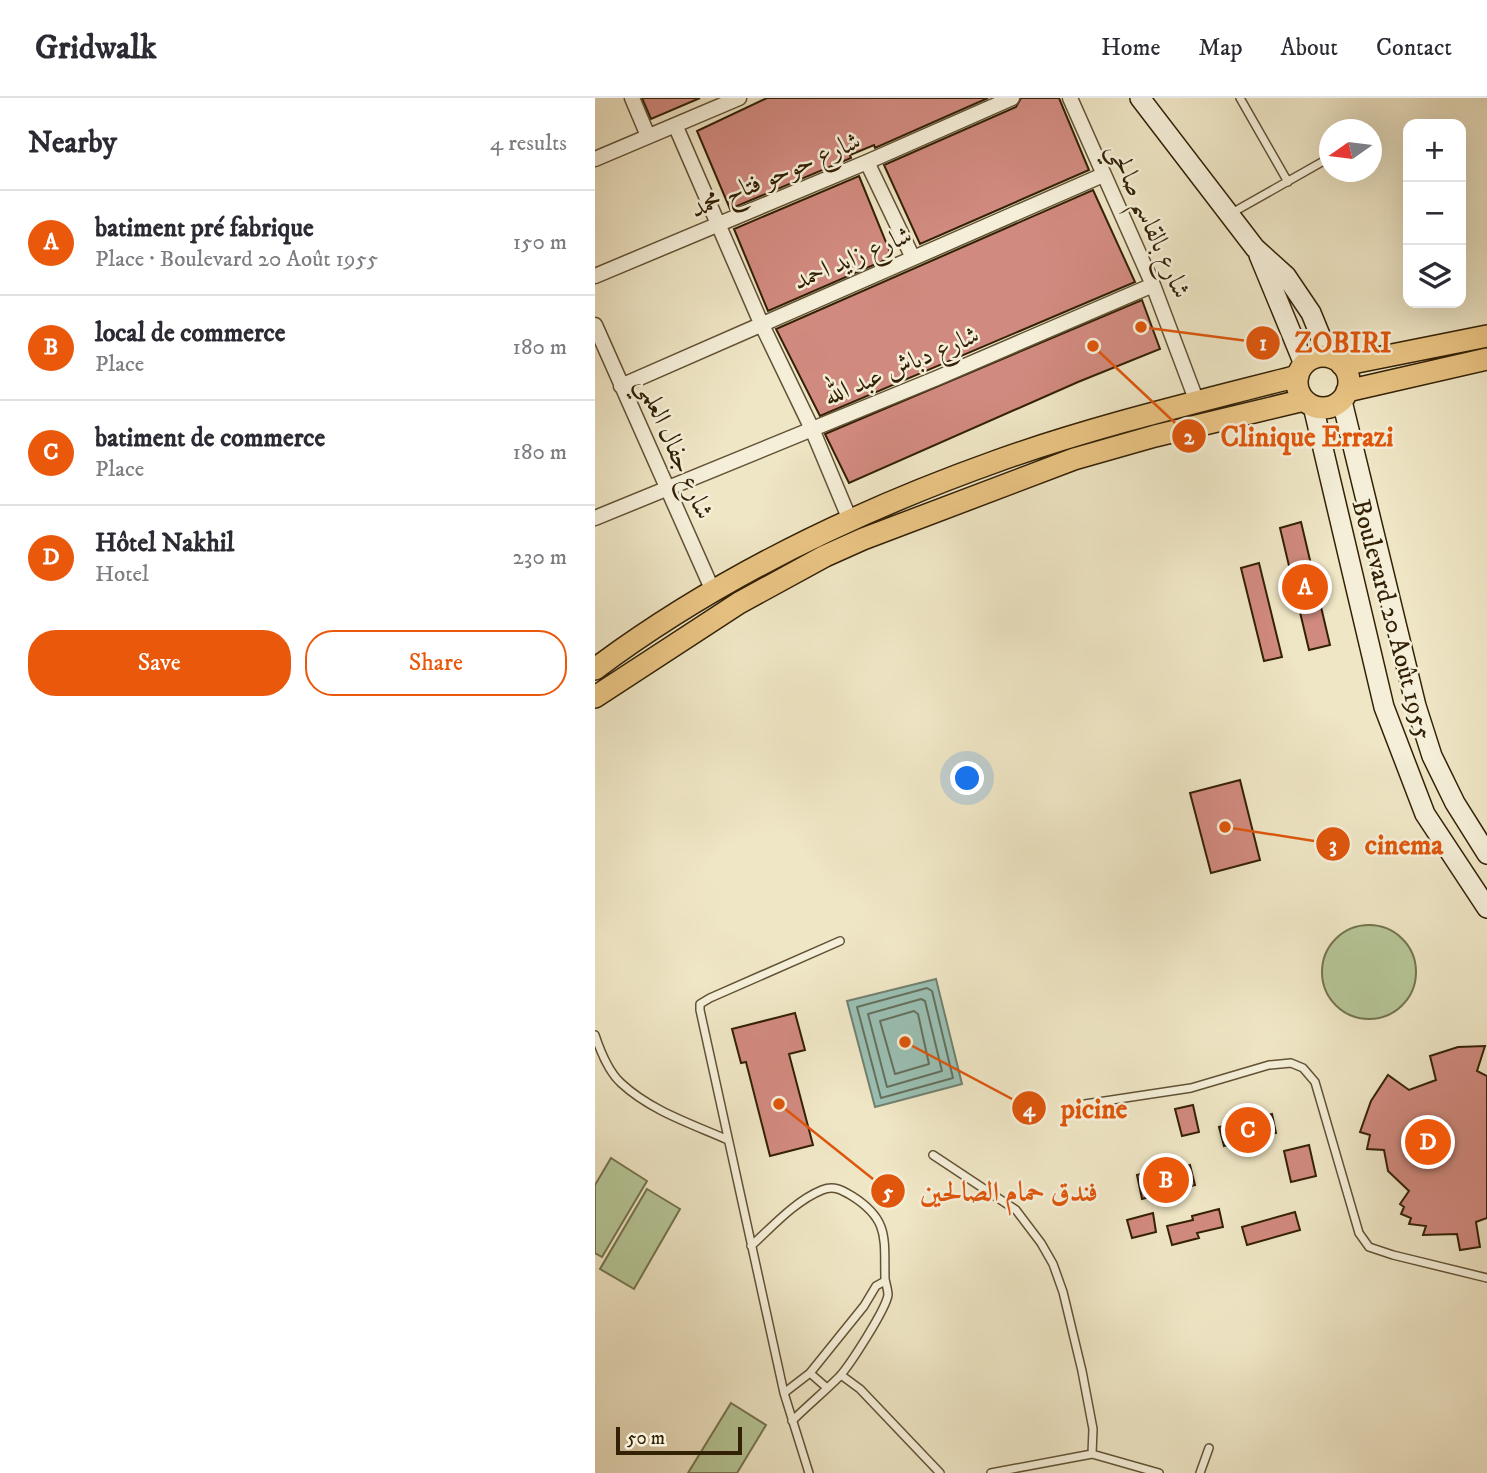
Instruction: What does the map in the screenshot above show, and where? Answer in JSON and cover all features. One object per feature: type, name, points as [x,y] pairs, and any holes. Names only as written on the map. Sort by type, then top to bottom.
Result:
[{"type":"main road","points":[[595,669],[664,620],[756,565],[850,520],[997,461],[1301,370],[1313,358],[1335,361],[1487,336]]},
{"type":"main road","points":[[595,697],[739,603],[825,556],[1074,459],[1155,436],[1309,403],[1325,408],[1345,396],[1487,359]]},
{"type":"main road","points":[[1335,361],[1348,380],[1345,396]]},
{"type":"main road","points":[[1301,370],[1299,391],[1309,403]]},
{"type":"street","points":[[632,98],[648,136]]},
{"type":"street","points":[[595,159],[676,127],[739,98]]},
{"type":"street","name":"شارع حوحو فتاح محمد","points":[[595,276],[1012,98]]},
{"type":"street","name":"شارع بالقاسم صالحي","points":[[1070,98],[1153,285],[1198,402]]},
{"type":"street","points":[[1140,98],[1255,248],[1273,286],[1301,370]]},
{"type":"street","points":[[676,127],[850,520]]},
{"type":"street","points":[[867,162],[913,258]]},
{"type":"street","name":"شارع زايد احمد","points":[[621,386],[1103,175]]},
{"type":"street","points":[[1255,248],[1286,275],[1311,313],[1335,361]]},
{"type":"street","name":"شارع دباش عبد الله","points":[[595,518],[937,378],[1153,285]]},
{"type":"street","name":"شارع جفال العلمي","points":[[595,325],[713,591]]},
{"type":"street","name":"Boulevard 20 Août 1955","points":[[1345,396],[1416,706],[1433,756],[1455,803],[1487,855]]},
{"type":"street","name":"Boulevard 20 Août 1955","points":[[1309,403],[1384,708],[1425,814],[1487,908]]},
{"type":"lane","points":[[1240,98],[1288,182]]},
{"type":"lane","points":[[1230,214],[1319,164]]},
{"type":"lane","points":[[809,1473],[784,1393],[700,1010],[701,1004],[710,998],[840,941]]},
{"type":"lane","points":[[595,1035],[599,1048],[619,1082],[658,1109],[728,1140]]},
{"type":"lane","points":[[1085,1104],[1191,1087],[1269,1065],[1291,1063],[1303,1068],[1315,1082],[1359,1233],[1369,1247],[1487,1278]]},
{"type":"lane","points":[[933,1155],[1016,1210],[1053,1264],[1063,1292],[1082,1371],[1093,1429],[1092,1454]]},
{"type":"lane","points":[[751,1246],[801,1202],[824,1189],[839,1188],[869,1207],[883,1228],[887,1247],[885,1281],[888,1294],[883,1309],[841,1375],[792,1421]]},
{"type":"lane","points":[[784,1393],[810,1373],[876,1286],[885,1281]]},
{"type":"lane","points":[[810,1373],[827,1388]]},
{"type":"lane","points":[[841,1375],[860,1389],[940,1473]]},
{"type":"lane","points":[[1200,1473],[1209,1448]]},
{"type":"lane","points":[[991,1473],[1092,1454],[1159,1473]]},
{"type":"green space","points":[[1369,925],[1387,928],[1402,939],[1413,954],[1416,972],[1413,990],[1402,1005],[1387,1016],[1369,1019],[1351,1016],[1336,1005],[1325,990],[1322,972],[1325,954],[1336,939],[1351,928]]},
{"type":"green space","points":[[611,1158],[647,1181],[602,1257],[595,1253],[595,1185]]},
{"type":"green space","points":[[647,1189],[680,1209],[634,1289],[600,1269]]},
{"type":"green space","points":[[731,1403],[766,1425],[737,1473],[688,1473]]},
{"type":"water","points":[[936,979],[962,1084],[875,1107],[847,1001]]},
{"type":"building","points":[[642,98],[700,98],[651,119]]},
{"type":"building","points":[[767,98],[988,98],[875,148],[874,145],[850,155],[851,158],[730,209],[697,131]]},
{"type":"building","points":[[1021,98],[1059,98],[1089,170],[920,244],[884,165],[1016,107]]},
{"type":"building","points":[[859,176],[892,257],[768,311],[734,229]]},
{"type":"building","points":[[1093,190],[1135,282],[820,416],[776,329]]},
{"type":"building","points":[[1142,300],[1160,349],[1078,382],[849,483],[825,434]]},
{"type":"building","points":[[1301,522],[1330,645],[1309,650],[1280,528]]},
{"type":"building","points":[[1259,563],[1282,657],[1264,661],[1241,568]]},
{"type":"building","points":[[1240,780],[1260,860],[1211,873],[1190,793]]},
{"type":"building","points":[[795,1013],[805,1050],[789,1054],[813,1145],[770,1156],[746,1062],[741,1063],[732,1029]]},
{"type":"building","points":[[1485,1046],[1477,1071],[1487,1076],[1487,1218],[1476,1222],[1480,1247],[1460,1250],[1457,1234],[1423,1235],[1426,1226],[1409,1224],[1411,1218],[1401,1214],[1404,1207],[1400,1204],[1409,1191],[1388,1171],[1384,1150],[1367,1149],[1370,1135],[1360,1132],[1371,1101],[1388,1075],[1409,1090],[1436,1080],[1430,1056],[1458,1047]]},
{"type":"building","points":[[1193,1105],[1199,1132],[1182,1136],[1175,1109]]},
{"type":"building","points":[[1272,1114],[1276,1133],[1224,1146],[1219,1127]]},
{"type":"building","points":[[1309,1145],[1316,1176],[1291,1182],[1284,1151]]},
{"type":"building","points":[[1190,1165],[1195,1185],[1142,1199],[1137,1175],[1165,1168],[1165,1172]]},
{"type":"building","points":[[1219,1209],[1223,1227],[1197,1233],[1199,1238],[1172,1245],[1167,1226],[1193,1220],[1192,1216]]},
{"type":"building","points":[[1295,1212],[1300,1230],[1247,1245],[1242,1227]]},
{"type":"building","points":[[1153,1213],[1156,1232],[1132,1238],[1127,1220]]},
{"type":"place","name":"ZOBIRI","points":[[1141,327]]},
{"type":"place","name":"Clinique Errazi","points":[[1093,346]]},
{"type":"place","name":"batiment pré fabrique","points":[[1305,587]]},
{"type":"place","name":"cinema","points":[[1225,827]]},
{"type":"place","name":"picine","points":[[905,1042]]},
{"type":"place","name":"فندق حمام الصالحين","points":[[779,1104]]},
{"type":"place","name":"batiment de commerce","points":[[1248,1130]]},
{"type":"place","name":"Hôtel Nakhil","points":[[1428,1142]]},
{"type":"place","name":"local de commerce","points":[[1166,1180]]}]
